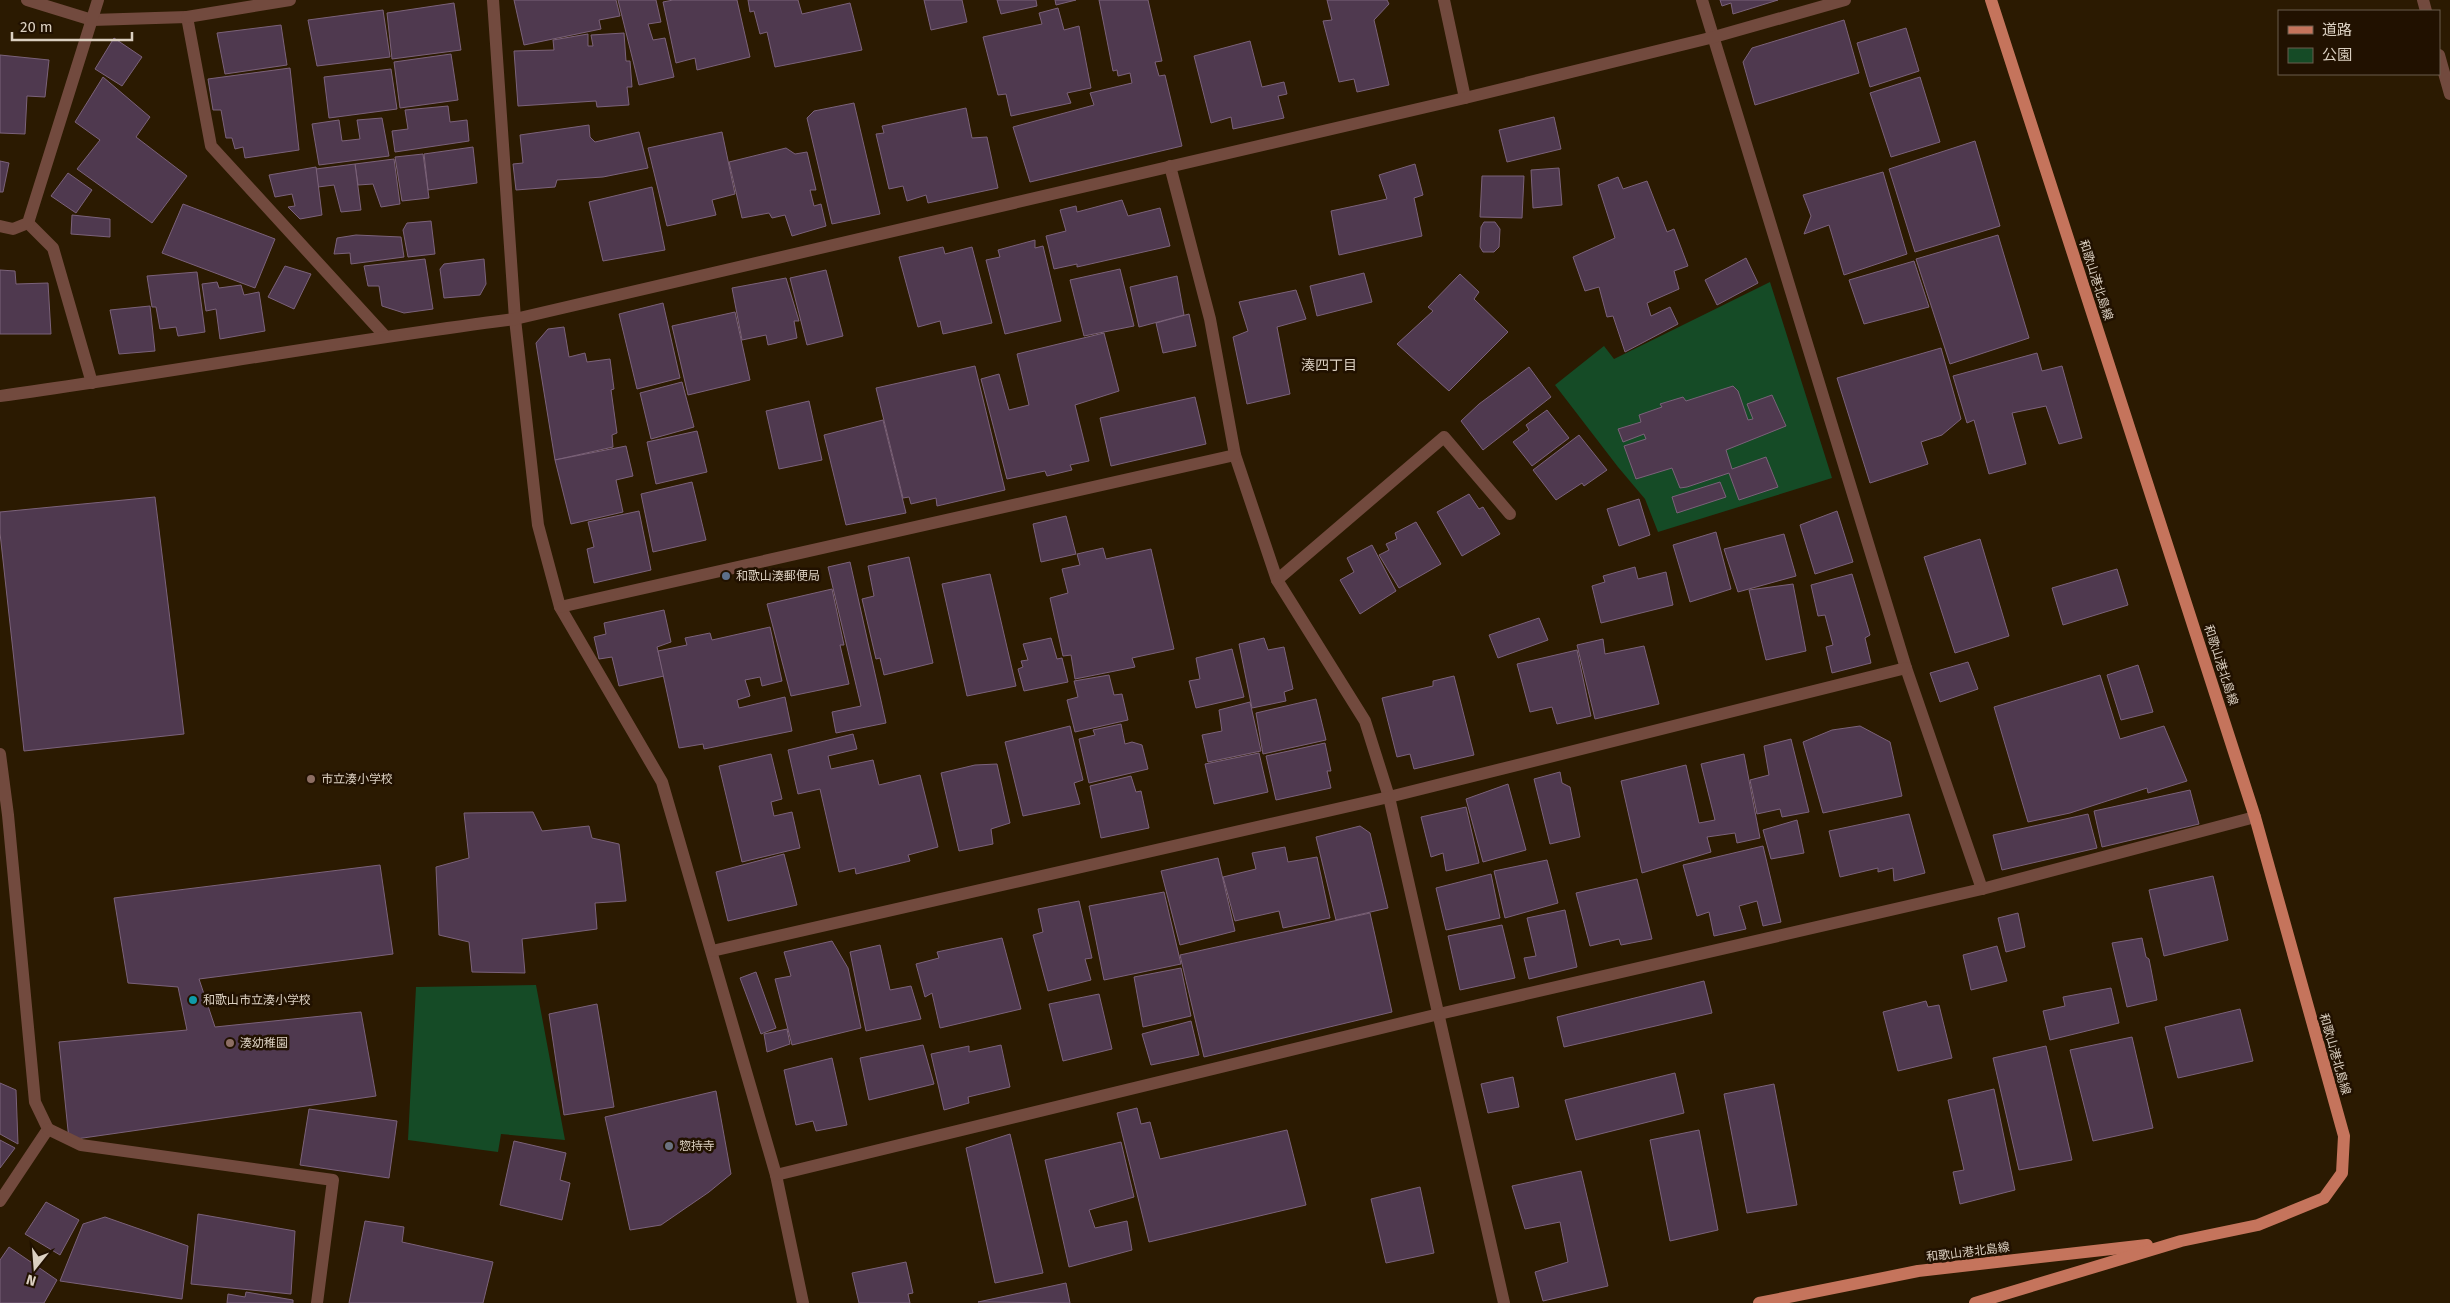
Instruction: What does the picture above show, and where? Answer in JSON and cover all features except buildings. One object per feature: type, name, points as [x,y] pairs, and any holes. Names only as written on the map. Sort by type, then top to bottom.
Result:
[{"type":"main road","name":"和歌山港北島線","points":[[1975,1303],[2181,1241],[2258,1225],[2324,1198],[2342,1173],[2344,1136],[2255,817],[1991,0]]},
{"type":"main road","name":"和歌山港北島線","points":[[1759,1303],[1918,1271],[2181,1241]]},
{"type":"street","points":[[27,0],[92,20],[187,17],[290,0]]},
{"type":"street","points":[[0,226],[14,229],[28,223],[98,0]]},
{"type":"street","points":[[493,0],[515,320],[538,525],[560,607],[662,782],[776,1175],[803,1303]]},
{"type":"street","points":[[1444,0],[1464,98]]},
{"type":"street","points":[[1702,0],[1906,668],[1982,889]]},
{"type":"street","points":[[0,396],[385,336],[515,320],[1464,98],[1714,37],[1845,0]]},
{"type":"street","points":[[187,17],[212,146],[385,336]]},
{"type":"street","points":[[2440,59],[2450,94]]},
{"type":"street","points":[[1170,166],[1210,319],[1235,455],[1277,580],[1365,720],[1389,797],[1504,1303]]},
{"type":"street","points":[[28,223],[53,248],[92,383]]},
{"type":"street","points":[[1277,580],[1444,437],[1510,514]]},
{"type":"street","points":[[560,607],[1235,455]]},
{"type":"street","points":[[712,951],[1389,797],[1906,668]]},
{"type":"street","points":[[0,754],[4,815],[35,1102],[48,1129],[80,1145],[333,1180],[317,1303]]},
{"type":"street","points":[[776,1175],[1439,1014],[1982,889],[2255,817]]},
{"type":"street","points":[[0,1201],[48,1129]]},
{"type":"green space","points":[[1770,282],[1832,478],[1658,532],[1645,499],[1555,385],[1604,346],[1614,359]]},
{"type":"green space","points":[[536,985],[565,1140],[501,1134],[498,1152],[408,1140],[416,987]]},
{"type":"place","name":"和歌山湊郵便局","points":[[726,576]]},
{"type":"place","name":"市立湊小学校","points":[[311,779]]},
{"type":"place","name":"和歌山市立湊小学校","points":[[193,1000]]},
{"type":"place","name":"湊幼稚園","points":[[230,1043]]},
{"type":"place","name":"惣持寺","points":[[669,1146]]},
{"type":"district","name":"湊四丁目","points":[[1329,365]]}]
